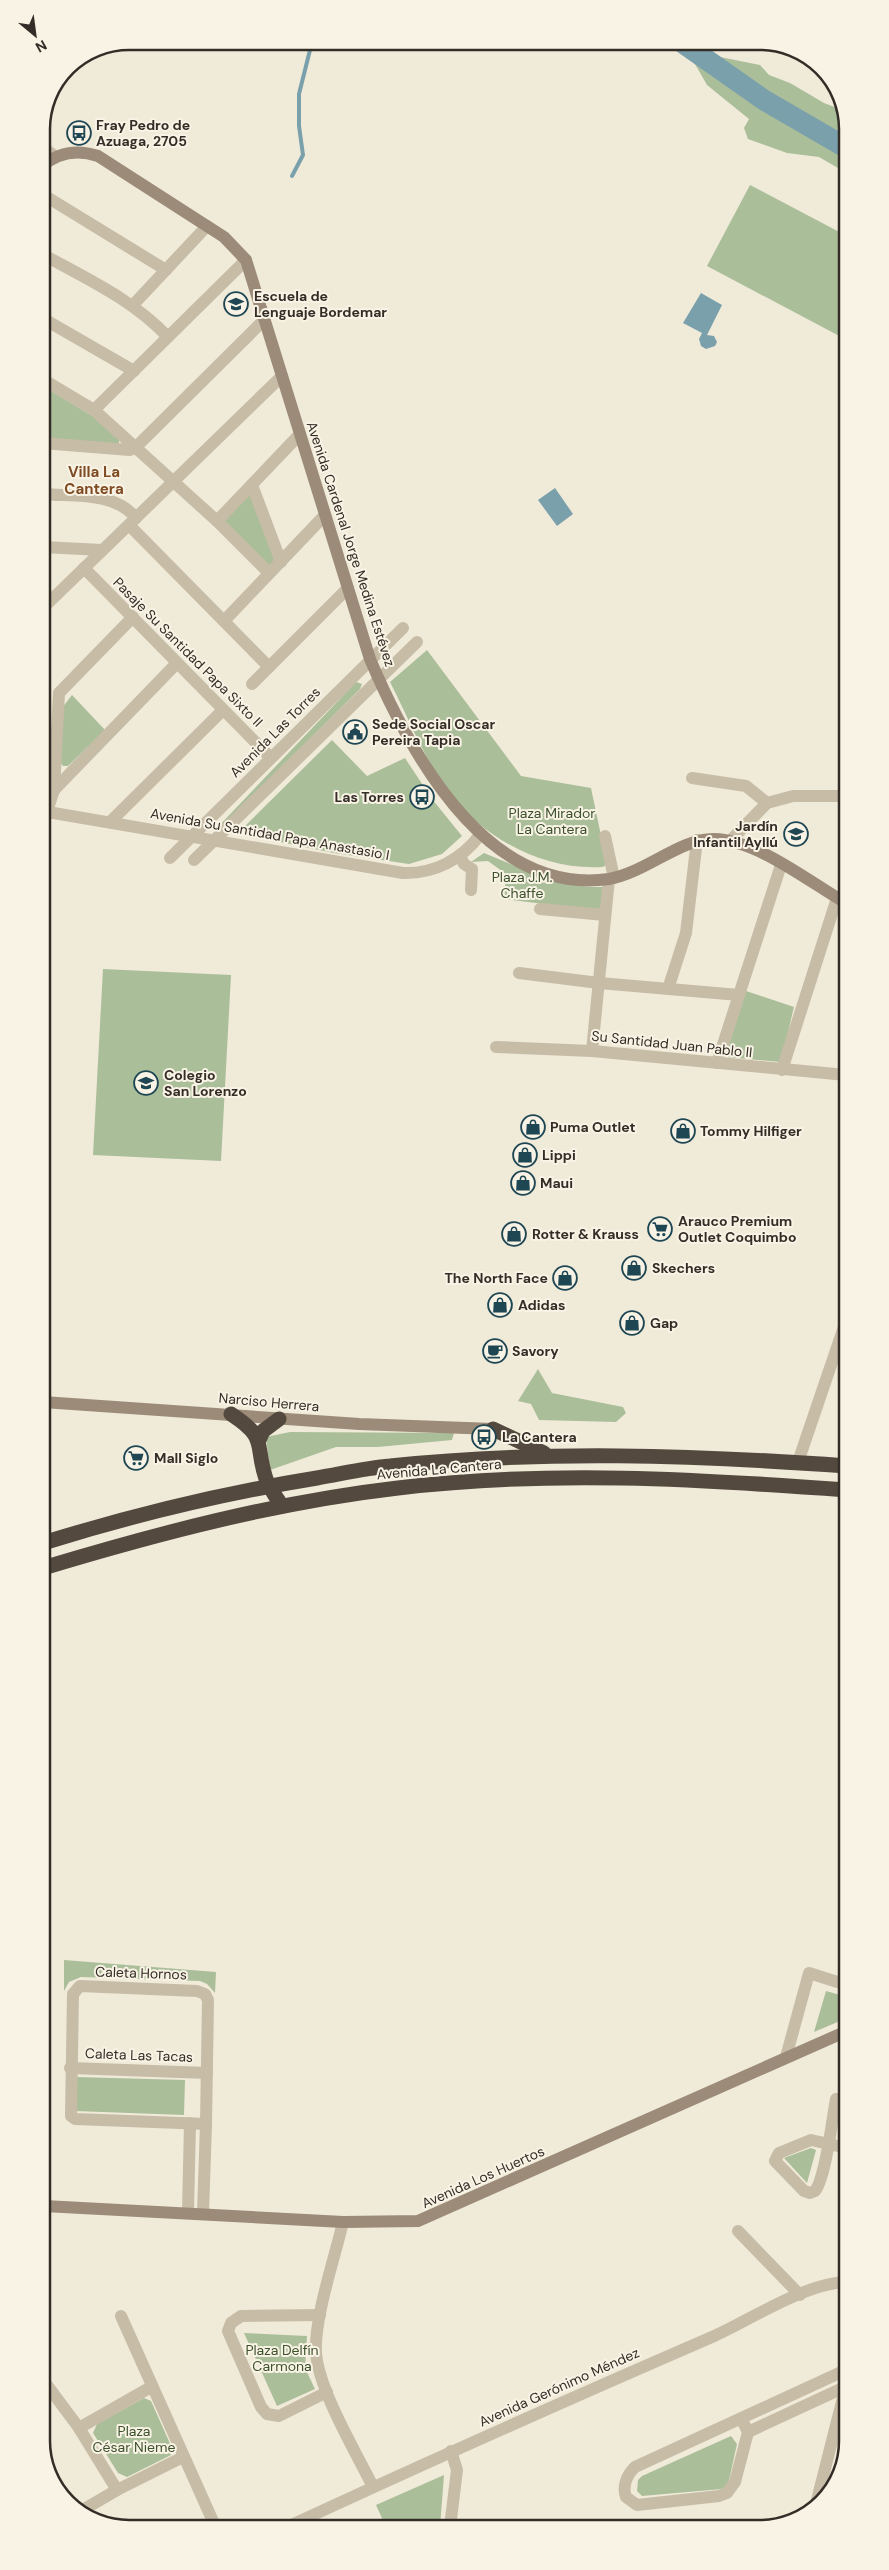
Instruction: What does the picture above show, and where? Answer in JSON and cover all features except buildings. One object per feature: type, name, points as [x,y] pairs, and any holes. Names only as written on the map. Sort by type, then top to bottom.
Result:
[{"type":"highway","points":[[231,1414],[244,1423],[259,1440],[269,1486],[282,1506]]},
{"type":"highway","points":[[259,1440],[263,1431],[279,1419]]},
{"type":"highway","points":[[493,1429],[550,1456]]},
{"type":"highway","points":[[493,1429],[502,1439],[506,1458],[499,1480]]},
{"type":"highway","name":"Avenida La Cantera","points":[[50,1541],[143,1514],[269,1486],[389,1466],[550,1456],[670,1455],[839,1465]]},
{"type":"highway","name":"Avenida La Cantera","points":[[50,1566],[159,1534],[282,1506],[398,1488],[499,1480],[653,1477],[839,1490]]},
{"type":"street","points":[[50,152],[56,157]]},
{"type":"street","name":"Avenida Cardenal Jorge Medina Estévez","points":[[50,161],[56,157],[81,152],[98,156],[207,226],[231,243],[246,260],[370,659],[379,680],[419,755],[454,804],[480,835],[520,861],[556,876],[576,879],[611,878],[637,871],[697,840],[714,839],[730,841],[752,848],[839,900]]},
{"type":"street","points":[[50,199],[166,270]]},
{"type":"street","points":[[133,304],[207,226]]},
{"type":"street","points":[[50,258],[133,304],[168,337]]},
{"type":"street","points":[[94,410],[246,260]]},
{"type":"street","points":[[50,444],[130,450],[136,447],[264,319]]},
{"type":"street","points":[[50,323],[134,371]]},
{"type":"street","points":[[50,602],[282,376]]},
{"type":"street","points":[[50,384],[94,410],[217,521],[269,574]]},
{"type":"street","points":[[217,521],[300,434]]},
{"type":"street","points":[[252,485],[281,562]]},
{"type":"street","points":[[50,495],[109,500],[127,508],[132,521],[269,667]]},
{"type":"street","points":[[224,621],[325,515]]},
{"type":"street","points":[[50,547],[102,550]]},
{"type":"street","name":"Pasaje Su Santidad Papa Sixto II","points":[[84,568],[270,757]]},
{"type":"street","points":[[252,684],[348,588]]},
{"type":"street","points":[[50,596],[56,596]]},
{"type":"street","points":[[54,790],[59,693],[133,617]]},
{"type":"street","name":"Avenida Las Torres","points":[[170,858],[270,757],[403,628]]},
{"type":"street","points":[[194,860],[417,642]]},
{"type":"street","points":[[50,798],[54,790],[177,663]]},
{"type":"street","points":[[110,822],[223,710]]},
{"type":"street","points":[[692,778],[746,786],[767,803]]},
{"type":"street","points":[[730,841],[767,803],[793,796],[839,796]]},
{"type":"street","name":"Avenida Su Santidad Papa Anastasio I","points":[[50,812],[217,839],[402,873],[438,868],[460,856],[480,835]]},
{"type":"street","points":[[592,1051],[605,915],[611,878],[605,836]]},
{"type":"street","points":[[668,989],[686,932],[697,840]]},
{"type":"street","points":[[460,856],[464,864],[472,869],[471,890]]},
{"type":"street","points":[[717,1063],[781,864]]},
{"type":"street","points":[[782,1070],[839,907]]},
{"type":"street","points":[[540,909],[605,915]]},
{"type":"street","points":[[519,973],[599,983],[739,995]]},
{"type":"street","name":"Su Santidad Juan Pablo II","points":[[496,1047],[592,1051],[839,1074]]},
{"type":"street","points":[[798,1462],[839,1342]]},
{"type":"street","name":"Narciso Herrera","points":[[50,1402],[231,1414],[279,1419],[493,1429]]},
{"type":"street","points":[[786,2057],[809,1973],[839,1982]]},
{"type":"street","name":"Caleta Hornos","points":[[70,2068],[73,1994],[80,1986],[201,1992],[208,2000],[207,2073]]},
{"type":"street","name":"Avenida Los Huertos","points":[[50,2206],[188,2212],[343,2222],[411,2222],[426,2219],[839,2034]]},
{"type":"street","points":[[70,2068],[69,2112],[73,2118],[206,2124]]},
{"type":"street","name":"Caleta Las Tacas","points":[[70,2068],[207,2073]]},
{"type":"street","points":[[203,2213],[207,2073]]},
{"type":"street","points":[[836,2099],[828,2144],[817,2189],[810,2193],[804,2191],[776,2163],[776,2157],[811,2140],[828,2144],[839,2146]]},
{"type":"street","points":[[188,2212],[190,2123]]},
{"type":"street","points":[[343,2222],[320,2315],[316,2353],[320,2375],[327,2392],[373,2487]]},
{"type":"street","points":[[738,2231],[800,2295]]},
{"type":"street","name":"Avenida Gerónimo Méndez","points":[[302,2520],[451,2451],[719,2334],[820,2286],[839,2283]]},
{"type":"street","points":[[320,2315],[241,2316],[231,2323],[228,2331],[261,2407],[267,2414],[278,2416],[327,2392]]},
{"type":"street","points":[[121,2316],[212,2520]]},
{"type":"street","points":[[741,2418],[748,2432],[735,2482],[727,2493],[719,2496],[637,2505],[626,2497],[624,2488],[628,2474],[635,2467],[741,2418],[839,2373]]},
{"type":"street","points":[[748,2432],[839,2386]]},
{"type":"street","points":[[79,2428],[152,2387]]},
{"type":"street","points":[[50,2389],[79,2428],[117,2490]]},
{"type":"street","points":[[818,2494],[839,2411]]},
{"type":"street","points":[[451,2451],[457,2470],[451,2520]]},
{"type":"street","points":[[87,2508],[117,2490],[183,2457]]},
{"type":"green space","points":[[687,50],[704,50],[715,56],[760,65],[769,75],[790,83],[824,103],[836,108],[839,129],[839,169],[819,157],[787,153],[748,139],[744,128],[749,119],[707,85]]},
{"type":"green space","points":[[750,185],[839,232],[839,336],[707,266]]},
{"type":"green space","points":[[50,390],[97,419],[119,438],[119,443],[115,445],[50,440]]},
{"type":"green space","points":[[250,493],[275,561],[270,567],[223,521]]},
{"type":"green space","name":"Plaza Mirador La Cantera","points":[[427,650],[521,776],[591,788],[607,864],[603,867],[581,867],[560,864],[518,849],[481,825],[450,794],[425,754],[390,682]]},
{"type":"green space","points":[[356,682],[362,684],[360,689],[218,830],[216,829]]},
{"type":"green space","points":[[72,695],[105,730],[68,766],[63,766],[60,762],[62,708]]},
{"type":"green space","points":[[332,740],[367,776],[405,758],[432,799],[462,836],[442,854],[409,864],[334,853],[245,835],[244,827]]},
{"type":"green space","name":"Plaza J.M. Chaffe","points":[[484,853],[552,881],[589,887],[604,887],[600,911],[504,899],[506,874],[488,861],[471,862]]},
{"type":"green space","points":[[103,969],[231,975],[221,1161],[93,1155]]},
{"type":"green space","points":[[746,991],[794,1007],[781,1062],[725,1057]]},
{"type":"green space","points":[[538,1369],[552,1393],[623,1407],[626,1413],[616,1422],[539,1420],[531,1404],[518,1401]]},
{"type":"green space","points":[[290,1432],[454,1433],[452,1440],[378,1447],[336,1447],[270,1470],[266,1437]]},
{"type":"green space","points":[[64,1960],[216,1972],[215,1993],[207,1984],[200,1981],[81,1977],[69,1982],[64,1991]]},
{"type":"green space","points":[[826,1991],[839,1995],[839,2021],[814,2032]]},
{"type":"green space","points":[[76,2077],[185,2080],[184,2115],[75,2111]]},
{"type":"green space","points":[[811,2148],[816,2150],[807,2183],[784,2158]]},
{"type":"green space","name":"Plaza Delfín Carmona","points":[[244,2333],[307,2336],[305,2368],[315,2389],[277,2406]]},
{"type":"green space","name":"Plaza César Nieme","points":[[144,2398],[151,2401],[172,2448],[171,2455],[127,2477],[118,2473],[93,2433],[97,2424]]},
{"type":"green space","points":[[731,2436],[737,2444],[728,2485],[722,2489],[642,2496],[637,2491],[638,2480],[642,2476]]},
{"type":"green space","points":[[444,2475],[441,2520],[383,2520],[376,2505]]},
{"type":"water","points":[[701,293],[722,305],[707,335],[714,336],[717,342],[715,346],[706,349],[701,346],[699,339],[702,333],[683,323]]},
{"type":"water","points":[[555,488],[573,514],[557,526],[538,500]]},
{"type":"waterway","points":[[292,176],[303,155],[299,126],[299,94],[310,50]]},
{"type":"waterway","points":[[693,50],[764,100],[839,144]]},
{"type":"place","name":"Fray Pedro de Azuaga, 2705","points":[[79,133]]},
{"type":"place","name":"Escuela de Lenguaje Bordemar","points":[[236,304]]},
{"type":"place","name":"Sede Social Oscar Pereira Tapia","points":[[355,732]]},
{"type":"place","name":"Las Torres","points":[[422,797]]},
{"type":"place","name":"Jardín Infantil Ayllú","points":[[796,834]]},
{"type":"place","name":"Colegio San Lorenzo","points":[[146,1083]]},
{"type":"place","name":"Puma Outlet","points":[[533,1127]]},
{"type":"place","name":"Tommy Hilfiger","points":[[683,1131]]},
{"type":"place","name":"Lippi","points":[[525,1155]]},
{"type":"place","name":"Maui","points":[[523,1183]]},
{"type":"place","name":"Arauco Premium Outlet Coquimbo","points":[[660,1229]]},
{"type":"place","name":"Rotter & Krauss","points":[[514,1234]]},
{"type":"place","name":"Skechers","points":[[634,1268]]},
{"type":"place","name":"The North Face","points":[[565,1278]]},
{"type":"place","name":"Adidas","points":[[500,1305]]},
{"type":"place","name":"Gap","points":[[632,1323]]},
{"type":"place","name":"Savory","points":[[495,1351]]},
{"type":"place","name":"La Cantera","points":[[484,1437]]},
{"type":"place","name":"Mall Siglo","points":[[136,1458]]},
{"type":"district","name":"Villa La Cantera","points":[[94,480]]}]
